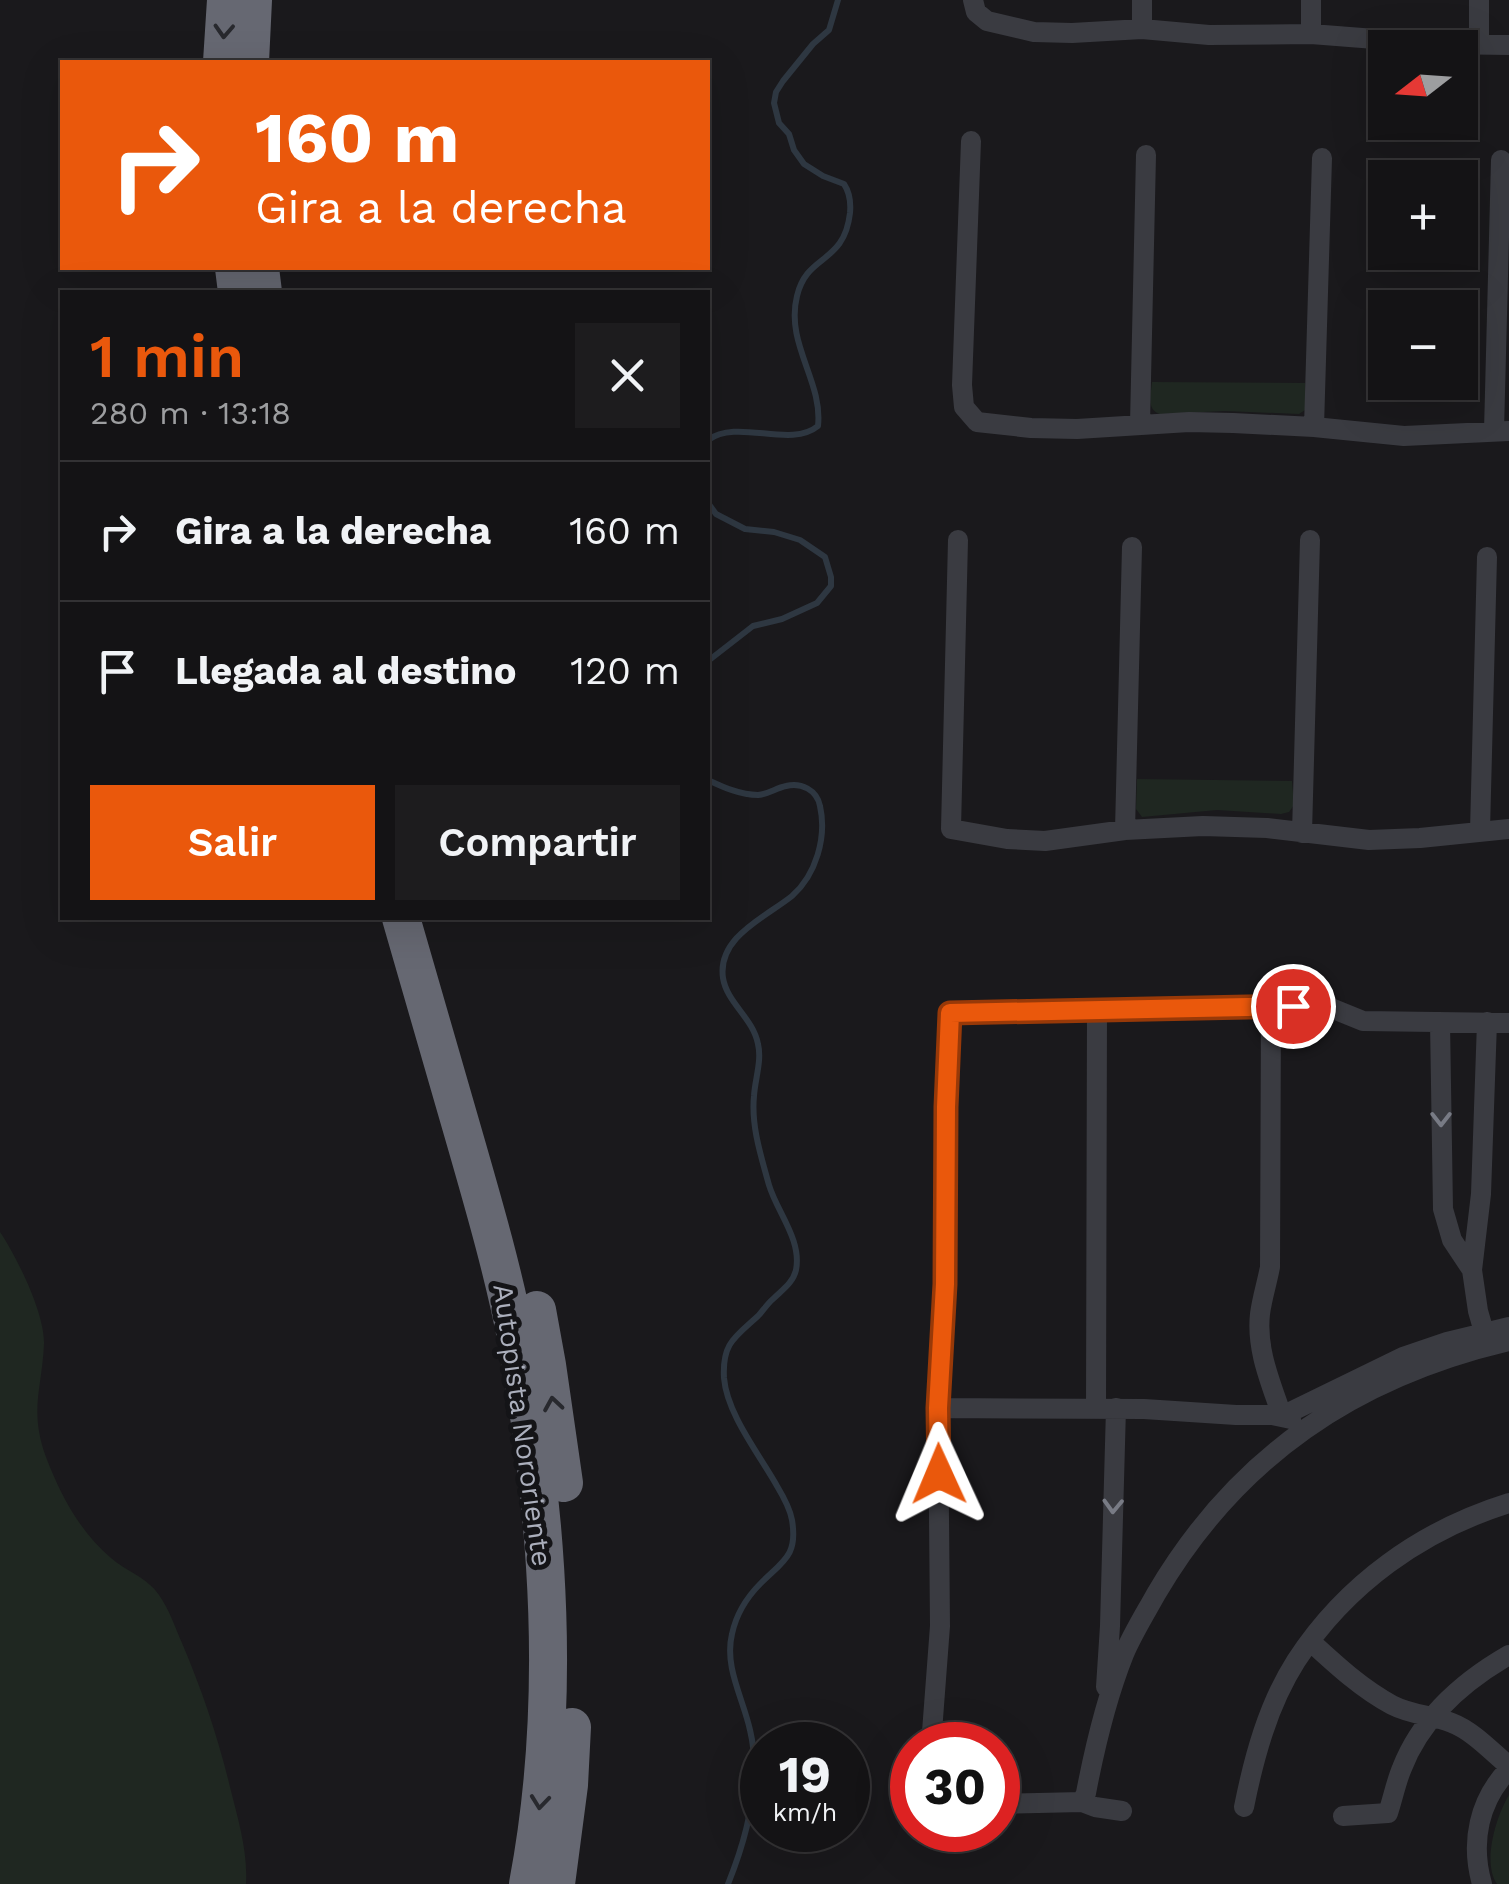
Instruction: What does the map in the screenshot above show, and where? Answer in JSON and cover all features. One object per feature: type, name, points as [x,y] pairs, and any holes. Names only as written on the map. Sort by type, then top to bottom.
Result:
[{"type":"highway","points":[[222,60],[226,0]]},
{"type":"highway","points":[[250,60],[253,0]]},
{"type":"highway","name":"Autopista Nororiente","points":[[402,920],[502,1276],[533,1451],[546,1571],[550,1661],[545,1755],[528,1884]]},
{"type":"highway","name":"Autopista Nororiente","points":[[429,920],[522,1251],[556,1424],[568,1536],[575,1666],[569,1784],[556,1884]]},
{"type":"street","points":[[973,0],[980,18],[1016,29],[1368,38]]},
{"type":"street","points":[[1142,0],[1142,30]]},
{"type":"street","points":[[1311,0],[1311,34]]},
{"type":"street","points":[[1479,0],[1478,44],[1509,44]]},
{"type":"street","points":[[971,141],[963,400],[968,413],[982,424],[1031,428],[1189,422],[1314,427],[1404,436],[1502,431],[1501,160]]},
{"type":"street","points":[[1140,424],[1146,155]]},
{"type":"street","points":[[1314,427],[1322,158]]},
{"type":"street","points":[[958,540],[951,830],[1045,841],[1125,830],[1232,826],[1336,838],[1395,840],[1509,830]]},
{"type":"street","points":[[1302,833],[1310,540]]},
{"type":"street","points":[[1125,830],[1132,547]]},
{"type":"street","points":[[1480,831],[1487,557]]},
{"type":"street","points":[[1271,1006],[1270,1267],[1259,1330],[1262,1354],[1282,1416]]},
{"type":"street","points":[[933,1722],[940,1626],[938,1408],[945,1284],[950,1013],[1271,1006],[1324,1007],[1362,1021],[1509,1023]]},
{"type":"street","points":[[1097,1010],[1110,1626],[1104,1714]]},
{"type":"street","points":[[1440,1022],[1442,1209],[1452,1240],[1472,1270]]},
{"type":"street","points":[[1485,1339],[1472,1270],[1481,1194],[1487,1022]]},
{"type":"street","points":[[1082,1802],[1104,1714],[1131,1640],[1174,1563],[1196,1533],[1245,1479],[1306,1428],[1390,1380],[1452,1356],[1509,1326]]},
{"type":"street","points":[[1282,1416],[1403,1357],[1485,1339],[1509,1342]]},
{"type":"street","points":[[938,1408],[1106,1408],[1282,1416],[1306,1428]]},
{"type":"street","points":[[1244,1807],[1268,1716],[1310,1642],[1350,1596],[1395,1558],[1450,1526],[1509,1502]]},
{"type":"street","points":[[1110,1626],[1120,1640],[1131,1640]]},
{"type":"street","points":[[1310,1642],[1350,1677],[1390,1704],[1461,1727],[1509,1767],[1486,1801],[1478,1828],[1476,1858],[1482,1884]]},
{"type":"street","points":[[1344,1816],[1388,1813],[1403,1764],[1430,1718],[1466,1683],[1509,1655]]},
{"type":"street","points":[[1020,1803],[1082,1802],[1122,1812]]},
{"type":"shaded area","points":[[1152,382],[1305,383],[1305,410],[1299,414],[1160,414],[1151,405]]},
{"type":"shaded area","points":[[1137,779],[1292,781],[1294,805],[1281,814],[1217,810],[1142,817],[1136,809]]},
{"type":"shaded area","points":[[0,1232],[29,1286],[40,1317],[44,1344],[37,1412],[46,1457],[65,1498],[90,1536],[111,1558],[154,1589],[169,1612],[220,1750],[242,1835],[246,1884],[0,1884]]},
{"type":"shaded area","points":[[1509,1795],[1509,1884],[1497,1884],[1491,1852]]},
{"type":"waterway","points":[[710,439],[734,432],[793,435],[818,426],[815,393],[796,330],[797,296],[809,272],[841,242],[850,201],[844,184],[804,164],[779,123],[774,103],[783,81],[829,30],[838,0]]},
{"type":"waterway","points":[[710,506],[716,514],[745,529],[800,540],[825,557],[831,577],[831,586],[817,603],[782,619],[753,626],[710,659]]},
{"type":"waterway","points":[[710,781],[751,795],[803,786],[816,796],[822,818],[818,855],[807,877],[792,896],[735,940],[723,964],[725,987],[758,1044],[755,1130],[769,1185],[792,1237],[797,1259],[787,1286],[732,1342],[725,1356],[724,1378],[731,1406],[786,1502],[793,1532],[787,1557],[747,1600],[732,1634],[730,1658],[750,1730],[754,1769],[746,1828],[728,1884]]},
{"type":"route","points":[[939,1474],[950,1013],[1293,1006]]}]
